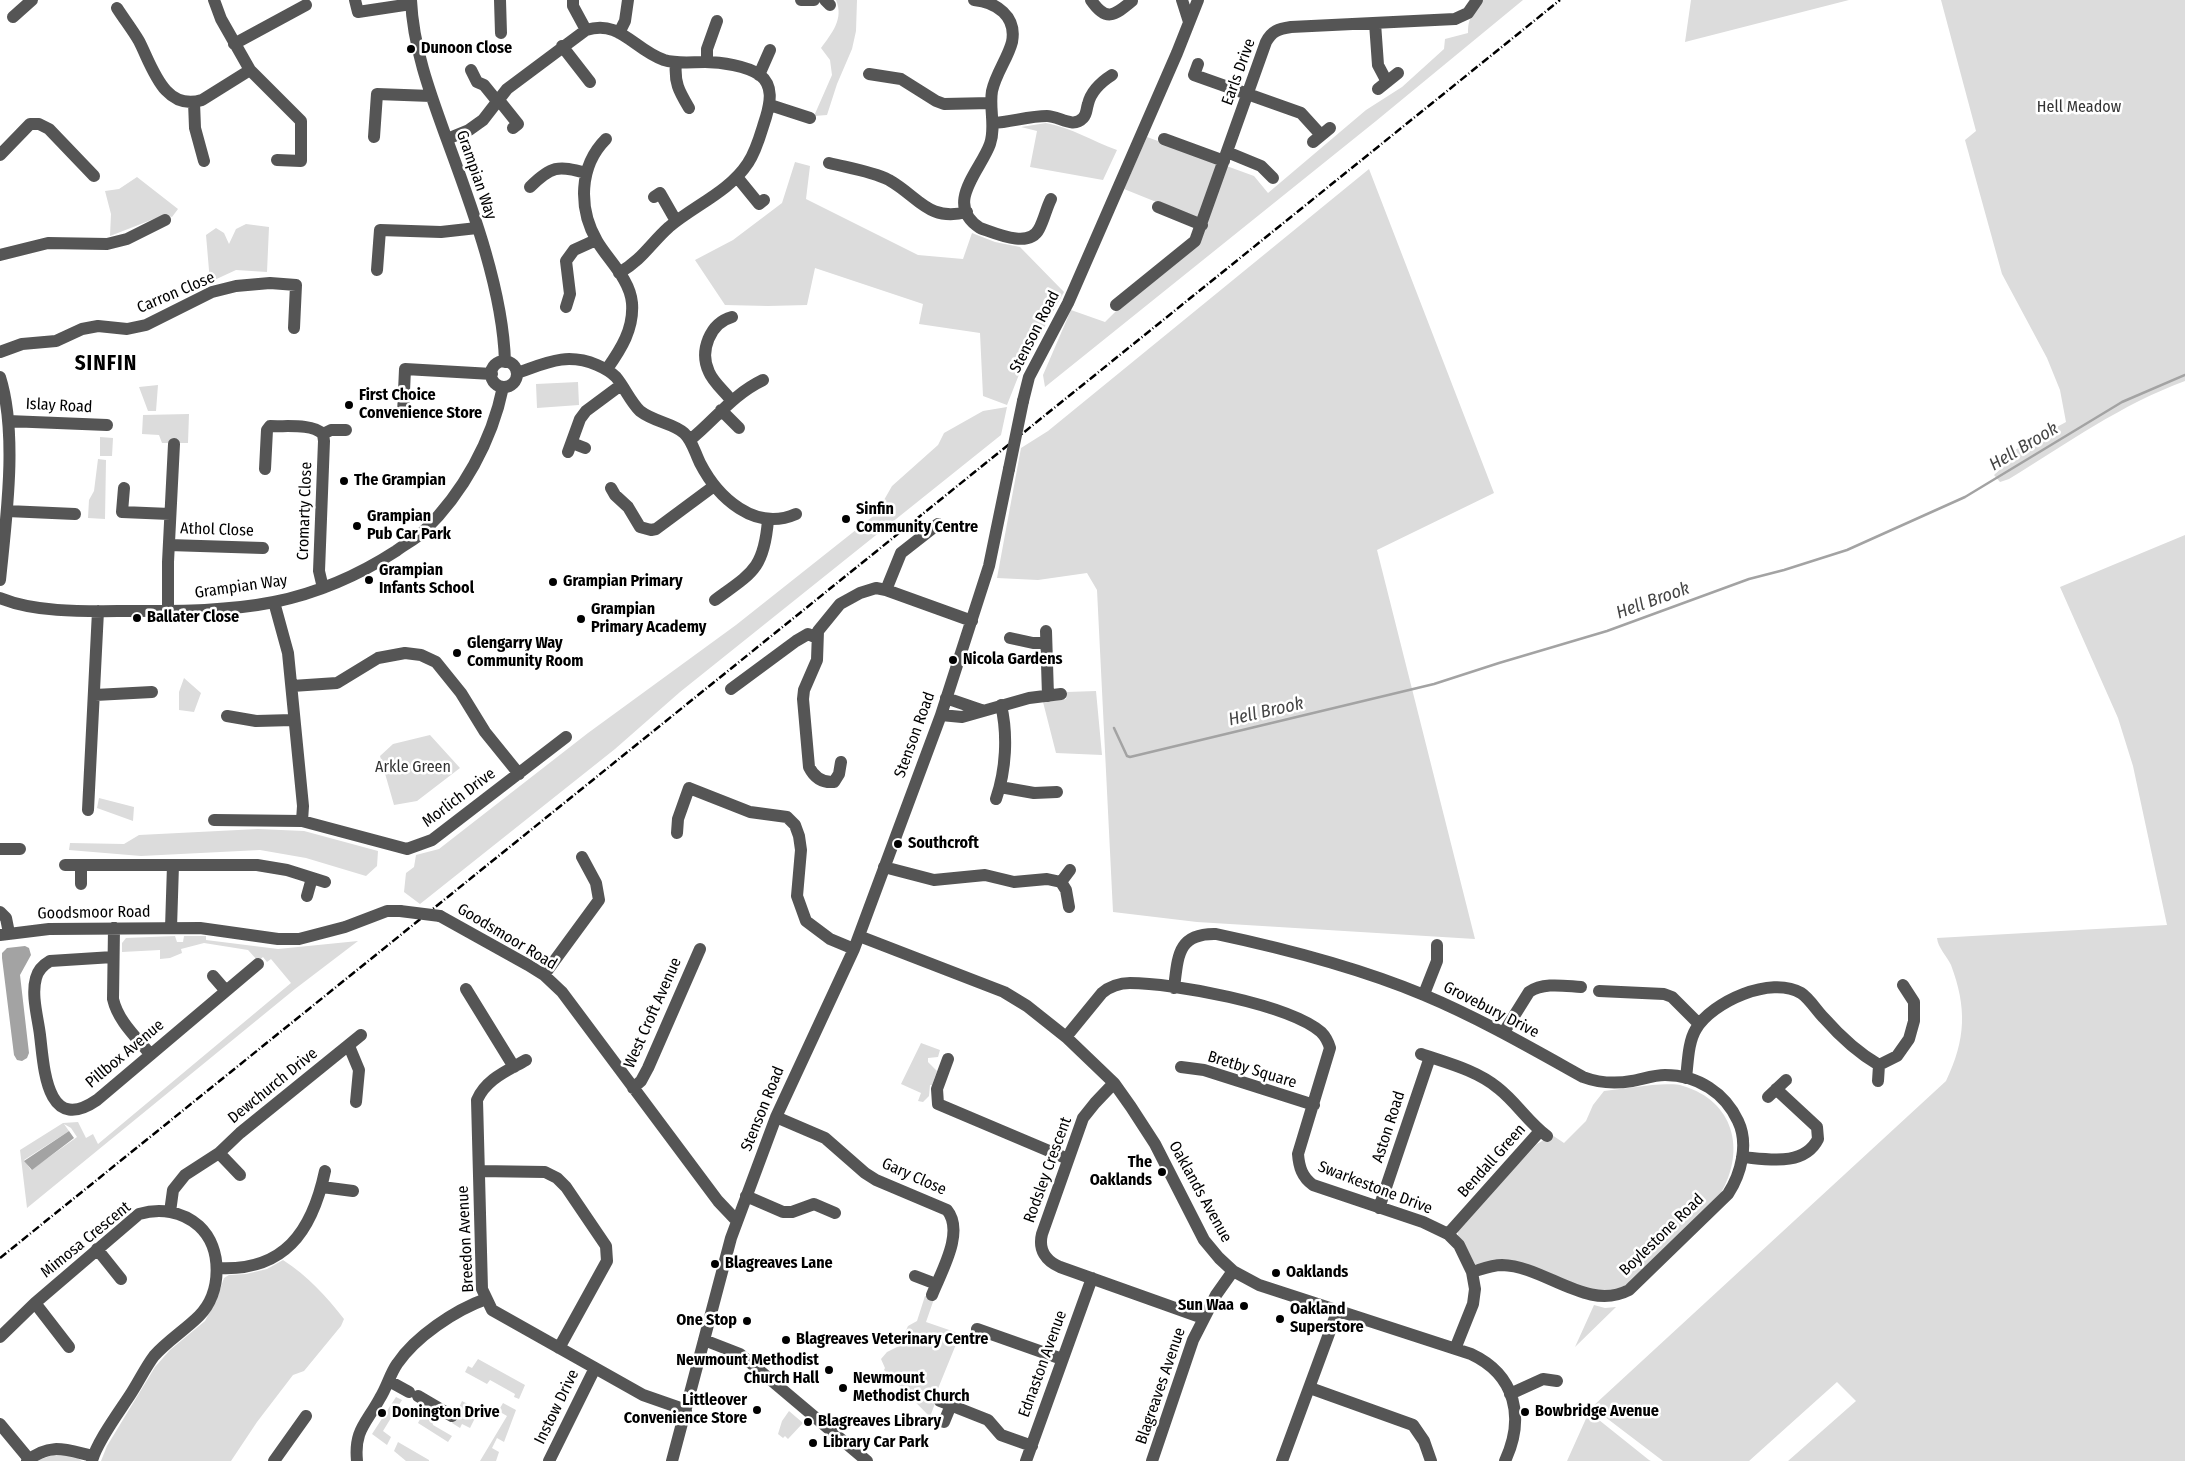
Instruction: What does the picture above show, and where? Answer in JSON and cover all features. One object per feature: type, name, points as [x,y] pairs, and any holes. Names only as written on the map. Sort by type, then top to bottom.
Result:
[{"type":"street","points":[[12,16],[32,0]]},
{"type":"street","points":[[214,0],[221,19],[250,70],[301,121],[301,160],[277,160]]},
{"type":"street","points":[[355,0],[358,12],[411,2]]},
{"type":"street","points":[[500,0],[501,32]]},
{"type":"street","points":[[573,0],[573,6],[586,30]]},
{"type":"street","points":[[619,33],[625,21],[628,0]]},
{"type":"street","points":[[801,0],[814,0]]},
{"type":"street","points":[[974,0],[1004,4],[1011,23],[1012,42],[999,70],[992,93],[993,123],[990,145],[966,189],[967,212],[971,221],[980,228],[1024,239],[1032,237],[1038,231],[1040,210],[1051,199]]},
{"type":"street","points":[[1090,0],[1101,12],[1122,16],[1132,1]]},
{"type":"street","points":[[1182,0],[1189,22]]},
{"type":"street","name":"Stenson Road","points":[[672,1461],[737,1221],[776,1117],[854,949],[941,715],[972,621],[989,566],[1029,377],[1068,303],[1177,53],[1198,0]]},
{"type":"street","name":"Earls Drive","points":[[1118,296],[1190,247],[1195,240],[1202,225],[1266,42],[1275,30],[1291,27],[1455,19],[1468,13],[1477,0]]},
{"type":"street","name":"Grampian Way","points":[[411,2],[414,26],[431,96],[477,228],[495,291],[504,343],[505,362]]},
{"type":"street","points":[[234,44],[306,5]]},
{"type":"street","points":[[117,8],[138,40],[160,84],[171,96],[185,101],[194,102],[202,100],[250,70]]},
{"type":"street","points":[[706,62],[707,49],[717,21]]},
{"type":"street","points":[[1375,23],[1378,65],[1383,85],[1398,73]]},
{"type":"street","points":[[447,139],[469,130],[483,120],[515,82],[562,46],[586,30],[599,26],[607,27],[619,33],[644,50],[664,60],[729,65],[759,75],[769,89],[770,105],[749,161],[736,177],[708,200],[676,221],[659,236],[640,259],[620,272]]},
{"type":"street","points":[[562,46],[590,82]]},
{"type":"street","points":[[759,75],[770,50]]},
{"type":"street","points":[[676,62],[675,79],[677,87],[689,108]]},
{"type":"street","points":[[1198,64],[1194,75],[1301,113],[1322,135]]},
{"type":"street","points":[[471,70],[477,82],[484,85],[518,124],[513,128]]},
{"type":"street","points":[[869,74],[901,79],[944,104],[991,103]]},
{"type":"street","points":[[993,123],[1046,116],[1058,117],[1068,122],[1079,122],[1084,117],[1098,79],[1112,75]]},
{"type":"street","points":[[374,138],[377,92],[431,96]]},
{"type":"street","points":[[194,102],[195,128],[204,161]]},
{"type":"street","points":[[770,105],[810,118]]},
{"type":"street","points":[[0,155],[30,124],[39,124],[49,129],[94,176]]},
{"type":"street","points":[[606,139],[597,148],[586,173],[585,209],[596,240],[620,272],[632,302],[632,314],[627,339],[607,369]]},
{"type":"street","points":[[1164,139],[1261,166],[1272,178]]},
{"type":"street","points":[[830,163],[847,174],[889,180],[941,215],[954,216],[967,212]]},
{"type":"street","points":[[530,186],[549,170],[557,168],[565,167],[586,173]]},
{"type":"street","points":[[736,177],[759,204],[764,200]]},
{"type":"street","points":[[654,197],[660,193],[676,221]]},
{"type":"street","points":[[1158,207],[1202,225]]},
{"type":"street","points":[[0,255],[48,243],[107,244],[127,239],[166,220]]},
{"type":"street","points":[[378,270],[380,226],[441,232],[477,228]]},
{"type":"street","points":[[566,307],[570,294],[566,261],[574,250],[596,240]]},
{"type":"street","name":"Carron Close","points":[[0,352],[22,344],[56,341],[82,329],[98,326],[126,329],[146,325],[212,292],[236,286],[270,283],[296,285],[294,328]]},
{"type":"street","points":[[731,400],[709,373],[705,363],[705,347],[713,329],[722,320],[732,317]]},
{"type":"street","points":[[517,372],[568,358],[587,361],[607,369],[621,384],[639,410],[658,422],[679,429],[690,440],[700,464],[714,486],[730,502],[751,516],[768,520],[781,519],[796,514]]},
{"type":"street","points":[[505,362],[513,365],[517,372],[516,380],[513,384],[503,387],[495,383],[492,374],[495,366],[505,362]]},
{"type":"street","points":[[403,414],[405,369],[492,374]]},
{"type":"street","name":"Islay Road","points":[[0,377],[8,422],[4,446],[6,511],[0,580]]},
{"type":"street","points":[[690,440],[731,400],[763,380]]},
{"type":"street","points":[[585,448],[570,448],[580,419],[586,411],[621,384]]},
{"type":"street","name":"Grampian Way","points":[[0,598],[14,604],[36,607],[98,611],[213,610],[274,602],[323,588],[369,567],[412,540],[423,532],[445,508],[481,452],[495,420],[503,387]]},
{"type":"street","points":[[721,410],[739,428]]},
{"type":"street","name":"Islay Road","points":[[8,422],[22,420],[107,425]]},
{"type":"street","points":[[265,469],[267,430],[270,426],[311,428],[323,434],[331,430],[346,430]]},
{"type":"street","name":"Cromarty Close","points":[[323,434],[319,571],[323,588]]},
{"type":"street","name":"Athol Close","points":[[168,611],[174,444]]},
{"type":"street","points":[[611,488],[628,508],[640,527],[650,530],[656,529],[714,486]]},
{"type":"street","name":"Athol Close","points":[[124,488],[122,512],[170,514]]},
{"type":"street","points":[[6,511],[74,514]]},
{"type":"street","points":[[715,600],[726,585],[752,574],[762,554],[768,520]]},
{"type":"street","points":[[886,590],[901,553],[938,524]]},
{"type":"street","name":"Athol Close","points":[[169,545],[263,548]]},
{"type":"street","points":[[841,762],[840,774],[834,782],[820,780],[813,774],[809,767],[803,699],[804,690],[817,660],[818,631],[840,604],[860,593],[876,588],[972,621]]},
{"type":"street","points":[[274,602],[288,653],[302,821]]},
{"type":"street","points":[[88,810],[98,611]]},
{"type":"street","points":[[731,689],[808,634],[818,638]]},
{"type":"street","points":[[1010,638],[1033,643],[1046,637],[1048,696]]},
{"type":"street","points":[[292,686],[337,683],[378,658],[405,653],[421,655],[436,662],[461,693],[485,732],[519,774]]},
{"type":"street","points":[[95,695],[152,692]]},
{"type":"street","points":[[941,715],[962,717],[1001,705],[1061,694]]},
{"type":"street","points":[[946,698],[982,710]]},
{"type":"street","points":[[1001,705],[1005,730],[998,793],[1057,793]]},
{"type":"street","points":[[227,716],[256,721],[293,720]]},
{"type":"street","name":"Morlich Drive","points":[[214,820],[302,821],[407,849],[432,840],[566,737]]},
{"type":"street","points":[[677,833],[678,819],[689,788],[750,812],[787,817],[794,825],[799,836],[797,896],[806,921],[830,939],[854,949]]},
{"type":"street","points":[[0,849],[20,849]]},
{"type":"street","points":[[544,975],[599,900],[596,884],[582,857]]},
{"type":"street","points":[[66,865],[257,865],[287,870],[325,882]]},
{"type":"street","points":[[81,866],[81,884]]},
{"type":"street","points":[[171,928],[173,866]]},
{"type":"street","points":[[884,868],[934,880],[979,874],[1014,882],[1047,879],[1061,882],[1066,890],[1069,907]]},
{"type":"street","points":[[1061,882],[1070,870]]},
{"type":"street","points":[[307,896],[312,878]]},
{"type":"street","name":"Goodsmoor Road","points":[[5,934],[49,929],[200,928],[278,939],[299,938],[345,927],[387,911],[440,916],[544,975],[573,1006],[718,1201],[737,1221]]},
{"type":"street","points":[[0,912],[6,918],[5,934]]},
{"type":"street","points":[[114,928],[113,998],[115,1008],[120,1018],[150,1054]]},
{"type":"street","name":"Grovebury Drive","points":[[1174,988],[1178,958],[1184,944],[1190,938],[1208,934],[1227,937],[1346,966],[1424,994],[1504,1032],[1593,1081],[1618,1083],[1664,1075],[1686,1078],[1714,1090],[1729,1105],[1742,1131],[1742,1157],[1734,1184],[1728,1194]]},
{"type":"street","name":"Oaklands Avenue","points":[[859,936],[1004,992],[1027,1006],[1066,1036],[1114,1083],[1155,1144],[1204,1240],[1233,1271],[1259,1285],[1455,1349],[1483,1360],[1502,1379],[1514,1402],[1516,1423],[1512,1448],[1505,1461]]},
{"type":"street","points":[[1424,994],[1437,961],[1436,945]]},
{"type":"street","name":"West Croft Avenue","points":[[633,1088],[641,1081],[648,1068],[700,949]]},
{"type":"street","name":"Pillbox Avenue","points":[[113,957],[58,959],[50,961],[39,971],[34,986],[49,1092],[54,1101],[62,1107],[70,1109],[89,1105],[258,964]]},
{"type":"street","points":[[214,976],[226,991]]},
{"type":"street","name":"Swarkestone Drive","points":[[1066,1036],[1106,990],[1129,983],[1238,998],[1295,1018],[1320,1030],[1327,1038],[1330,1048],[1298,1154],[1301,1172],[1307,1181],[1313,1185],[1423,1222],[1448,1234],[1459,1245],[1472,1272],[1475,1289],[1473,1304],[1455,1349]]},
{"type":"street","points":[[1880,1065],[1897,1056],[1909,1039],[1920,1001],[1903,985]]},
{"type":"street","points":[[1504,1032],[1529,992],[1534,989],[1553,986],[1581,987]]},
{"type":"street","points":[[1686,1078],[1692,1039],[1699,1024],[1739,994],[1761,988],[1782,988],[1801,993],[1827,1021],[1871,1060],[1880,1065]]},
{"type":"street","points":[[466,989],[514,1067]]},
{"type":"street","points":[[1599,991],[1664,994],[1672,997],[1699,1024]]},
{"type":"street","name":"Dewchurch Drive","points":[[170,1212],[173,1190],[179,1180],[219,1152],[361,1035]]},
{"type":"street","points":[[349,1046],[359,1070],[356,1102]]},
{"type":"street","name":"Bendall Green","points":[[1425,1056],[1480,1075],[1516,1104],[1544,1133],[1448,1234]]},
{"type":"street","name":"Aston Road","points":[[1379,1208],[1425,1056]]},
{"type":"street","points":[[948,1059],[937,1088],[938,1104],[1068,1160]]},
{"type":"street","name":"Breedon Avenue","points":[[526,1060],[482,1089],[477,1100],[482,1288],[486,1299],[492,1310],[652,1400],[686,1410]]},
{"type":"street","points":[[1878,1081],[1880,1065]]},
{"type":"street","name":"Bretby Square","points":[[1181,1067],[1204,1070],[1314,1105]]},
{"type":"street","name":"Rodsley Crescent","points":[[1114,1083],[1083,1118],[1042,1234],[1041,1247],[1049,1262],[1204,1318]]},
{"type":"street","points":[[1742,1157],[1772,1160],[1794,1159],[1807,1152],[1818,1140],[1817,1127],[1777,1089]]},
{"type":"street","name":"Gary Close","points":[[776,1117],[825,1138],[865,1173],[876,1180],[947,1210],[954,1220],[955,1231],[934,1290],[915,1276]]},
{"type":"street","points":[[219,1152],[240,1175]]},
{"type":"street","points":[[217,1268],[258,1266],[283,1252],[292,1244],[305,1226],[322,1187],[325,1171]]},
{"type":"street","points":[[479,1172],[545,1172],[557,1178],[606,1246],[607,1261],[559,1348]]},
{"type":"street","points":[[322,1187],[352,1191]]},
{"type":"street","name":"Boylestone Road","points":[[1472,1272],[1495,1265],[1514,1266],[1601,1297],[1620,1294],[1629,1290],[1728,1194]]},
{"type":"street","points":[[746,1196],[783,1212],[792,1212],[814,1204],[835,1213]]},
{"type":"street","name":"Mimosa Crescent","points":[[0,1337],[34,1303],[138,1214],[151,1211],[170,1212],[185,1217],[199,1226],[206,1234],[214,1249],[217,1268],[214,1288],[208,1303],[201,1314],[153,1358],[93,1459]]},
{"type":"street","points":[[97,1249],[121,1279]]},
{"type":"street","name":"Blagreaves Avenue","points":[[1152,1461],[1183,1366],[1204,1318],[1233,1271]]},
{"type":"street","name":"Ednaston Avenue","points":[[1026,1461],[1092,1278]]},
{"type":"street","points":[[357,1461],[357,1436],[389,1381],[396,1364],[417,1342],[468,1305],[486,1299]]},
{"type":"street","points":[[34,1303],[69,1347]]},
{"type":"street","points":[[1282,1461],[1337,1312]]},
{"type":"street","points":[[977,1329],[1062,1359]]},
{"type":"street","points":[[704,1340],[740,1354],[867,1461]]},
{"type":"street","name":"Instow Drive","points":[[549,1461],[595,1368]]},
{"type":"street","points":[[1510,1394],[1543,1379],[1557,1381]]},
{"type":"street","points":[[389,1381],[452,1416]]},
{"type":"street","points":[[1310,1388],[1413,1425],[1424,1441],[1431,1461]]},
{"type":"street","points":[[944,1422],[945,1404],[988,1420],[1001,1435],[1032,1446]]},
{"type":"street","points":[[274,1461],[306,1416]]},
{"type":"street","points":[[0,1424],[28,1460],[43,1450],[53,1448],[70,1450],[93,1459]]},
{"type":"green space","points":[[836,0],[857,0],[856,31],[852,49],[837,84],[827,115],[814,116],[832,75],[830,60],[821,48],[838,20],[839,13]]},
{"type":"green space","points":[[1480,0],[1523,0],[1376,121],[1045,387],[1043,375],[1071,310],[1105,322],[1206,222],[1124,189],[1147,137],[1254,176],[1268,193],[1366,110],[1402,87],[1444,49],[1445,39],[1468,33],[1470,18]]},
{"type":"green space","points":[[1691,0],[1849,0],[1685,42]]},
{"type":"green space","name":"Hell Meadow","points":[[1941,0],[2185,0],[2185,381],[2162,390],[2117,413],[2009,479],[2000,482],[1994,475],[2006,464],[2013,451],[2066,422],[2060,390],[2047,358],[2002,274],[1965,140],[1976,131]]},
{"type":"green space","points":[[1046,123],[1073,131],[1117,150],[1103,180],[1030,167],[1037,131],[1021,127]]},
{"type":"green space","points":[[795,162],[810,166],[806,199],[918,255],[963,259],[972,233],[995,242],[1020,247],[1064,292],[1022,367],[1007,405],[983,396],[980,333],[919,324],[923,304],[815,268],[807,305],[725,305],[695,260],[733,240],[782,203]]},
{"type":"green space","points":[[1369,169],[1494,493],[1377,550],[1475,939],[1197,922],[1113,912],[1097,590],[1087,573],[1038,580],[997,578],[1021,448],[1048,431]]},
{"type":"green space","points":[[137,177],[178,209],[172,217],[164,215],[110,236],[111,214],[105,191],[119,189]]},
{"type":"green space","points":[[246,224],[269,227],[267,272],[236,270],[210,282],[206,235],[216,228],[224,233],[229,244],[236,229]]},
{"type":"green space","points":[[578,382],[579,405],[537,408],[536,384]]},
{"type":"green space","points":[[158,385],[156,411],[148,411],[139,387]]},
{"type":"green space","points":[[1007,407],[1001,435],[680,692],[615,749],[420,904],[404,892],[406,873],[414,867],[416,855],[439,849],[588,733],[736,625],[876,514],[892,486],[938,445],[944,433],[983,411]]},
{"type":"green space","points":[[189,414],[188,443],[162,443],[159,435],[142,434],[143,415]]},
{"type":"green space","points":[[100,437],[113,438],[112,456],[100,456]]},
{"type":"green space","points":[[98,459],[106,460],[105,519],[88,518],[89,500],[94,491]]},
{"type":"green space","points":[[2185,535],[2185,1461],[1788,1461],[1856,1401],[1837,1382],[1749,1461],[1663,1461],[1592,1407],[1946,1081],[1953,1066],[1961,1037],[1962,1010],[1960,995],[1951,965],[1937,938],[2167,925],[2133,766],[2118,718],[2060,587]]},
{"type":"green space","points":[[184,678],[201,693],[194,712],[179,710],[179,692]]},
{"type":"green space","points":[[1096,691],[1102,755],[1056,753],[1043,702],[1066,699],[1067,692]]},
{"type":"green space","name":"Arkle Green","points":[[430,735],[460,768],[417,801],[394,805],[380,756],[393,744]]},
{"type":"green space","points":[[99,798],[134,807],[133,821],[97,808]]},
{"type":"green space","points":[[258,829],[304,831],[378,851],[377,866],[366,876],[306,858],[260,850],[141,856],[69,850],[70,843],[124,844],[139,835]]},
{"type":"green space","points":[[175,936],[177,942],[183,942],[184,936],[206,936],[206,940],[278,949],[358,941],[295,989],[27,1208],[20,1150],[63,1123],[78,1122],[86,1138],[93,1134],[98,1144],[291,983],[271,959],[267,962],[263,957],[258,961],[248,950],[204,943],[181,949],[182,953],[170,958],[160,959],[160,950],[122,952],[122,943],[126,938]],"holes":[[[64,1124],[71,1128],[77,1137],[31,1170],[24,1160],[69,1131]]]},
{"type":"green space","points":[[921,1043],[940,1050],[938,1057],[928,1058],[928,1062],[937,1071],[932,1085],[930,1085],[929,1096],[923,1102],[918,1101],[921,1093],[901,1084]]},
{"type":"green space","points":[[1652,1085],[1679,1085],[1700,1093],[1714,1103],[1724,1115],[1730,1129],[1733,1144],[1733,1160],[1729,1177],[1721,1193],[1632,1281],[1615,1291],[1602,1293],[1485,1264],[1474,1264],[1459,1239],[1457,1230],[1537,1144],[1552,1135],[1564,1143],[1586,1121],[1593,1105],[1604,1091]]},
{"type":"green space","points":[[283,1260],[316,1287],[344,1319],[341,1326],[304,1371],[293,1375],[257,1422],[231,1461],[101,1461],[107,1446],[155,1367],[170,1350],[205,1321],[216,1301],[224,1278],[229,1275],[246,1274],[267,1269]]},
{"type":"green space","points":[[925,1296],[934,1299],[926,1322],[955,1332],[959,1337],[937,1391],[938,1395],[930,1417],[884,1370],[881,1359],[887,1352],[899,1346],[908,1326],[917,1321]]},
{"type":"green space","points":[[1594,1305],[1605,1308],[1616,1307],[1575,1347]]},
{"type":"green space","points":[[478,1359],[525,1385],[519,1399],[514,1397],[515,1394],[490,1380],[487,1384],[465,1372],[468,1366],[472,1368]]},
{"type":"green space","points":[[396,1397],[402,1400],[383,1431],[391,1437],[387,1445],[372,1434]]},
{"type":"green space","points":[[462,1401],[479,1410],[470,1428],[462,1424],[460,1428],[452,1423]]},
{"type":"green space","points":[[503,1403],[516,1410],[504,1442],[497,1438],[492,1448],[499,1452],[496,1461],[480,1461],[507,1416],[495,1409],[496,1407],[500,1408]]},
{"type":"green space","points":[[427,1406],[429,1407],[433,1425],[452,1436],[448,1442],[418,1423]]},
{"type":"green space","points":[[789,1411],[803,1423],[788,1439],[778,1434],[782,1421]]},
{"type":"green space","points":[[1589,1412],[1649,1460],[1651,1461],[1567,1461]]},
{"type":"green space","points":[[398,1442],[429,1461],[406,1461],[394,1451]]},
{"type":"green space","points":[[56,1454],[76,1457],[82,1461],[36,1461]]},
{"type":"shaded area","points":[[25,946],[29,948],[31,955],[20,975],[29,1053],[27,1058],[22,1061],[17,1060],[14,1055],[2,953],[7,948]]},
{"type":"shaded area","points":[[69,1131],[74,1138],[32,1170],[24,1161]]},
{"type":"waterway","name":"Hell Brook","points":[[1114,728],[1127,756],[1130,757],[1434,684],[1607,631],[1749,579],[1847,550],[1965,497],[2122,402],[2185,375]]},
{"type":"railway","points":[[0,1258],[1560,0]]},
{"type":"place","name":"Dunoon Close","points":[[411,49]]},
{"type":"place","name":"First Choice Convenience Store","points":[[349,405]]},
{"type":"place","name":"The Grampian","points":[[344,481]]},
{"type":"place","name":"Sinfin Community Centre","points":[[846,519]]},
{"type":"place","name":"Grampian Pub Car Park","points":[[357,526]]},
{"type":"place","name":"Grampian Infants School","points":[[369,580]]},
{"type":"place","name":"Grampian Primary","points":[[553,582]]},
{"type":"place","name":"Ballater Close","points":[[137,618]]},
{"type":"place","name":"Grampian Primary Academy","points":[[581,619]]},
{"type":"place","name":"Glengarry Way Community Room","points":[[457,653]]},
{"type":"place","name":"Nicola Gardens","points":[[953,660]]},
{"type":"place","name":"Southcroft","points":[[898,844]]},
{"type":"place","name":"The Oaklands","points":[[1162,1172]]},
{"type":"place","name":"Blagreaves Lane","points":[[715,1264]]},
{"type":"place","name":"Oaklands","points":[[1276,1273]]},
{"type":"place","name":"Sun Waa","points":[[1244,1306]]},
{"type":"place","name":"Oakland Superstore","points":[[1280,1319]]},
{"type":"place","name":"One Stop","points":[[747,1321]]},
{"type":"place","name":"Blagreaves Veterinary Centre","points":[[786,1340]]},
{"type":"place","name":"Newmount Methodist Church Hall","points":[[829,1370]]},
{"type":"place","name":"Newmount Methodist Church","points":[[843,1388]]},
{"type":"place","name":"Littleover Convenience Store","points":[[757,1410]]},
{"type":"place","name":"Bowbridge Avenue","points":[[1525,1412]]},
{"type":"place","name":"Donington Drive","points":[[382,1413]]},
{"type":"place","name":"Blagreaves Library","points":[[808,1422]]},
{"type":"place","name":"Library Car Park","points":[[813,1443]]},
{"type":"district","name":"SINFIN","points":[[106,364]]}]
